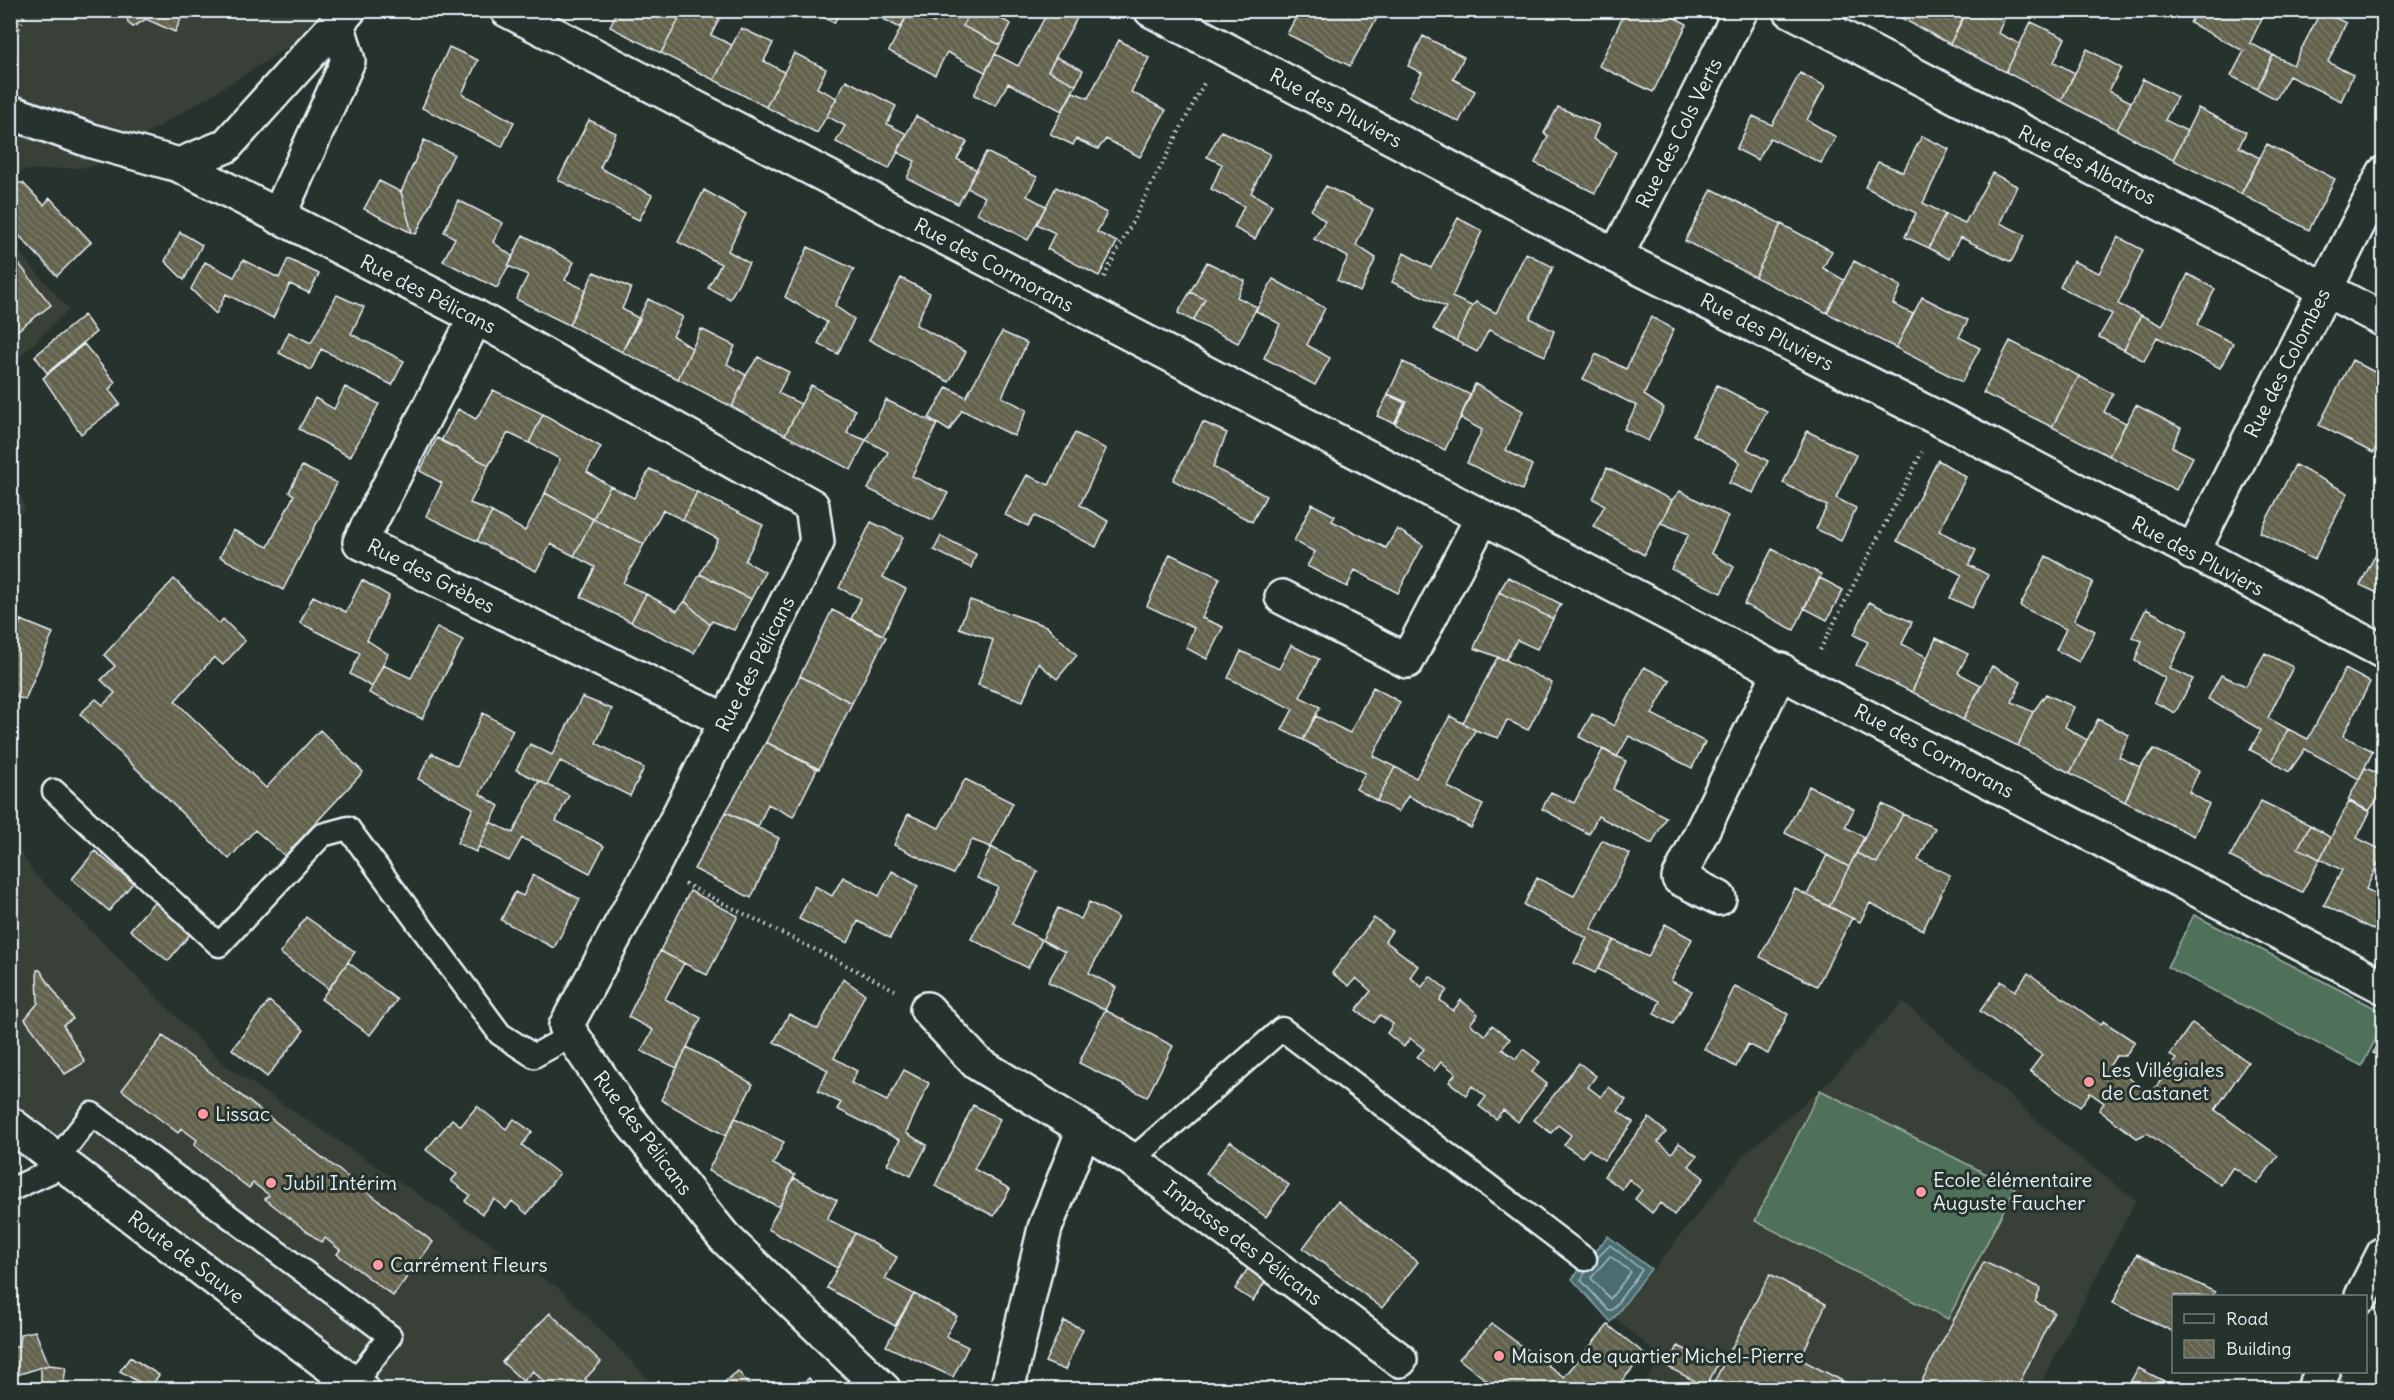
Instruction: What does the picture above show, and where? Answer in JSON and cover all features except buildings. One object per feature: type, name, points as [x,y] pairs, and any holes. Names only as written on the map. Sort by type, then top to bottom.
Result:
[{"type":"street","name":"Rue des Cormorans","points":[[507,10],[1482,518],[1781,670],[2384,987]]},
{"type":"street","name":"Rue des Pluviers","points":[[1151,10],[1616,256],[1977,438],[2384,652]]},
{"type":"street","name":"Rue des Cols Verts","points":[[1616,256],[1742,10]]},
{"type":"street","name":"Rue des Albatros","points":[[1790,10],[2384,320]]},
{"type":"street","points":[[179,165],[226,146],[343,17]]},
{"type":"street","points":[[278,217],[348,61],[343,17]]},
{"type":"street","name":"Rue des Pélicans","points":[[10,112],[92,141],[179,165],[476,317],[812,506],[818,542],[653,866],[566,1026],[627,1117],[724,1237],[884,1389]]},
{"type":"street","name":"Rue des Colombes","points":[[2192,553],[2384,173]]},
{"type":"street","name":"Rue des Grèbes","points":[[476,317],[360,542],[727,721]]},
{"type":"street","points":[[1282,597],[1407,661],[1482,518]]},
{"type":"street","points":[[1719,898],[1679,878],[1781,670]]},
{"type":"street","name":"Impasse des Pélicans","points":[[927,1009],[977,1063],[1131,1160],[1400,1360]]},
{"type":"street","name":"Route de Sauve","points":[[10,1124],[358,1386]]},
{"type":"street","points":[[1007,1389],[1045,1228],[1084,1129]]},
{"type":"street","points":[[2362,1295],[2384,1253]]},
{"type":"street","points":[[2313,1389],[2321,1373]]},
{"type":"lane","points":[[54,790],[219,945],[322,835],[348,828],[500,1034],[534,1056],[572,1035]]},
{"type":"lane","points":[[1131,1160],[1282,1029],[1585,1259]]},
{"type":"lane","points":[[10,1190],[61,1162],[92,1114],[390,1336],[358,1386]]},
{"type":"path","points":[[16,34],[27,10]]},
{"type":"path","points":[[1100,284],[1206,79]]},
{"type":"path","points":[[1818,653],[1924,448]]},
{"type":"path","points":[[653,866],[927,1009]]},
{"type":"shaded area","points":[[11,11],[325,11],[311,34],[92,167],[11,171]]},
{"type":"shaded area","points":[[10,241],[69,310],[11,365],[10,365]]},
{"type":"shaded area","points":[[10,461],[25,509],[11,522],[10,522]]},
{"type":"shaded area","points":[[10,836],[33,872],[223,1064],[561,1290],[658,1389],[384,1389],[11,1105]]},
{"type":"shaded area","name":"Ecole élémentaire Auguste Faucher","points":[[1903,1002],[2075,1154],[2136,1200],[2038,1389],[1641,1389],[1662,1358],[1615,1318],[1745,1154],[1829,1082]]},
{"type":"green space","points":[[2194,915],[2383,1012],[2383,1024],[2362,1066],[2167,967]]},
{"type":"green space","points":[[1820,1090],[2015,1188],[1948,1319],[1755,1221]]},
{"type":"water","points":[[1608,1236],[1651,1269],[1611,1322],[1572,1279]]},
{"type":"place","name":"Les Villégiales de Castanet","points":[[2089,1082]]},
{"type":"place","name":"Lissac","points":[[203,1114]]},
{"type":"place","name":"Jubil Intérim","points":[[271,1183]]},
{"type":"place","name":"Ecole élémentaire Auguste Faucher","points":[[1921,1192]]},
{"type":"place","name":"Carrément Fleurs","points":[[378,1265]]},
{"type":"place","name":"Maison de quartier Michel-Pierre","points":[[1499,1356]]}]
